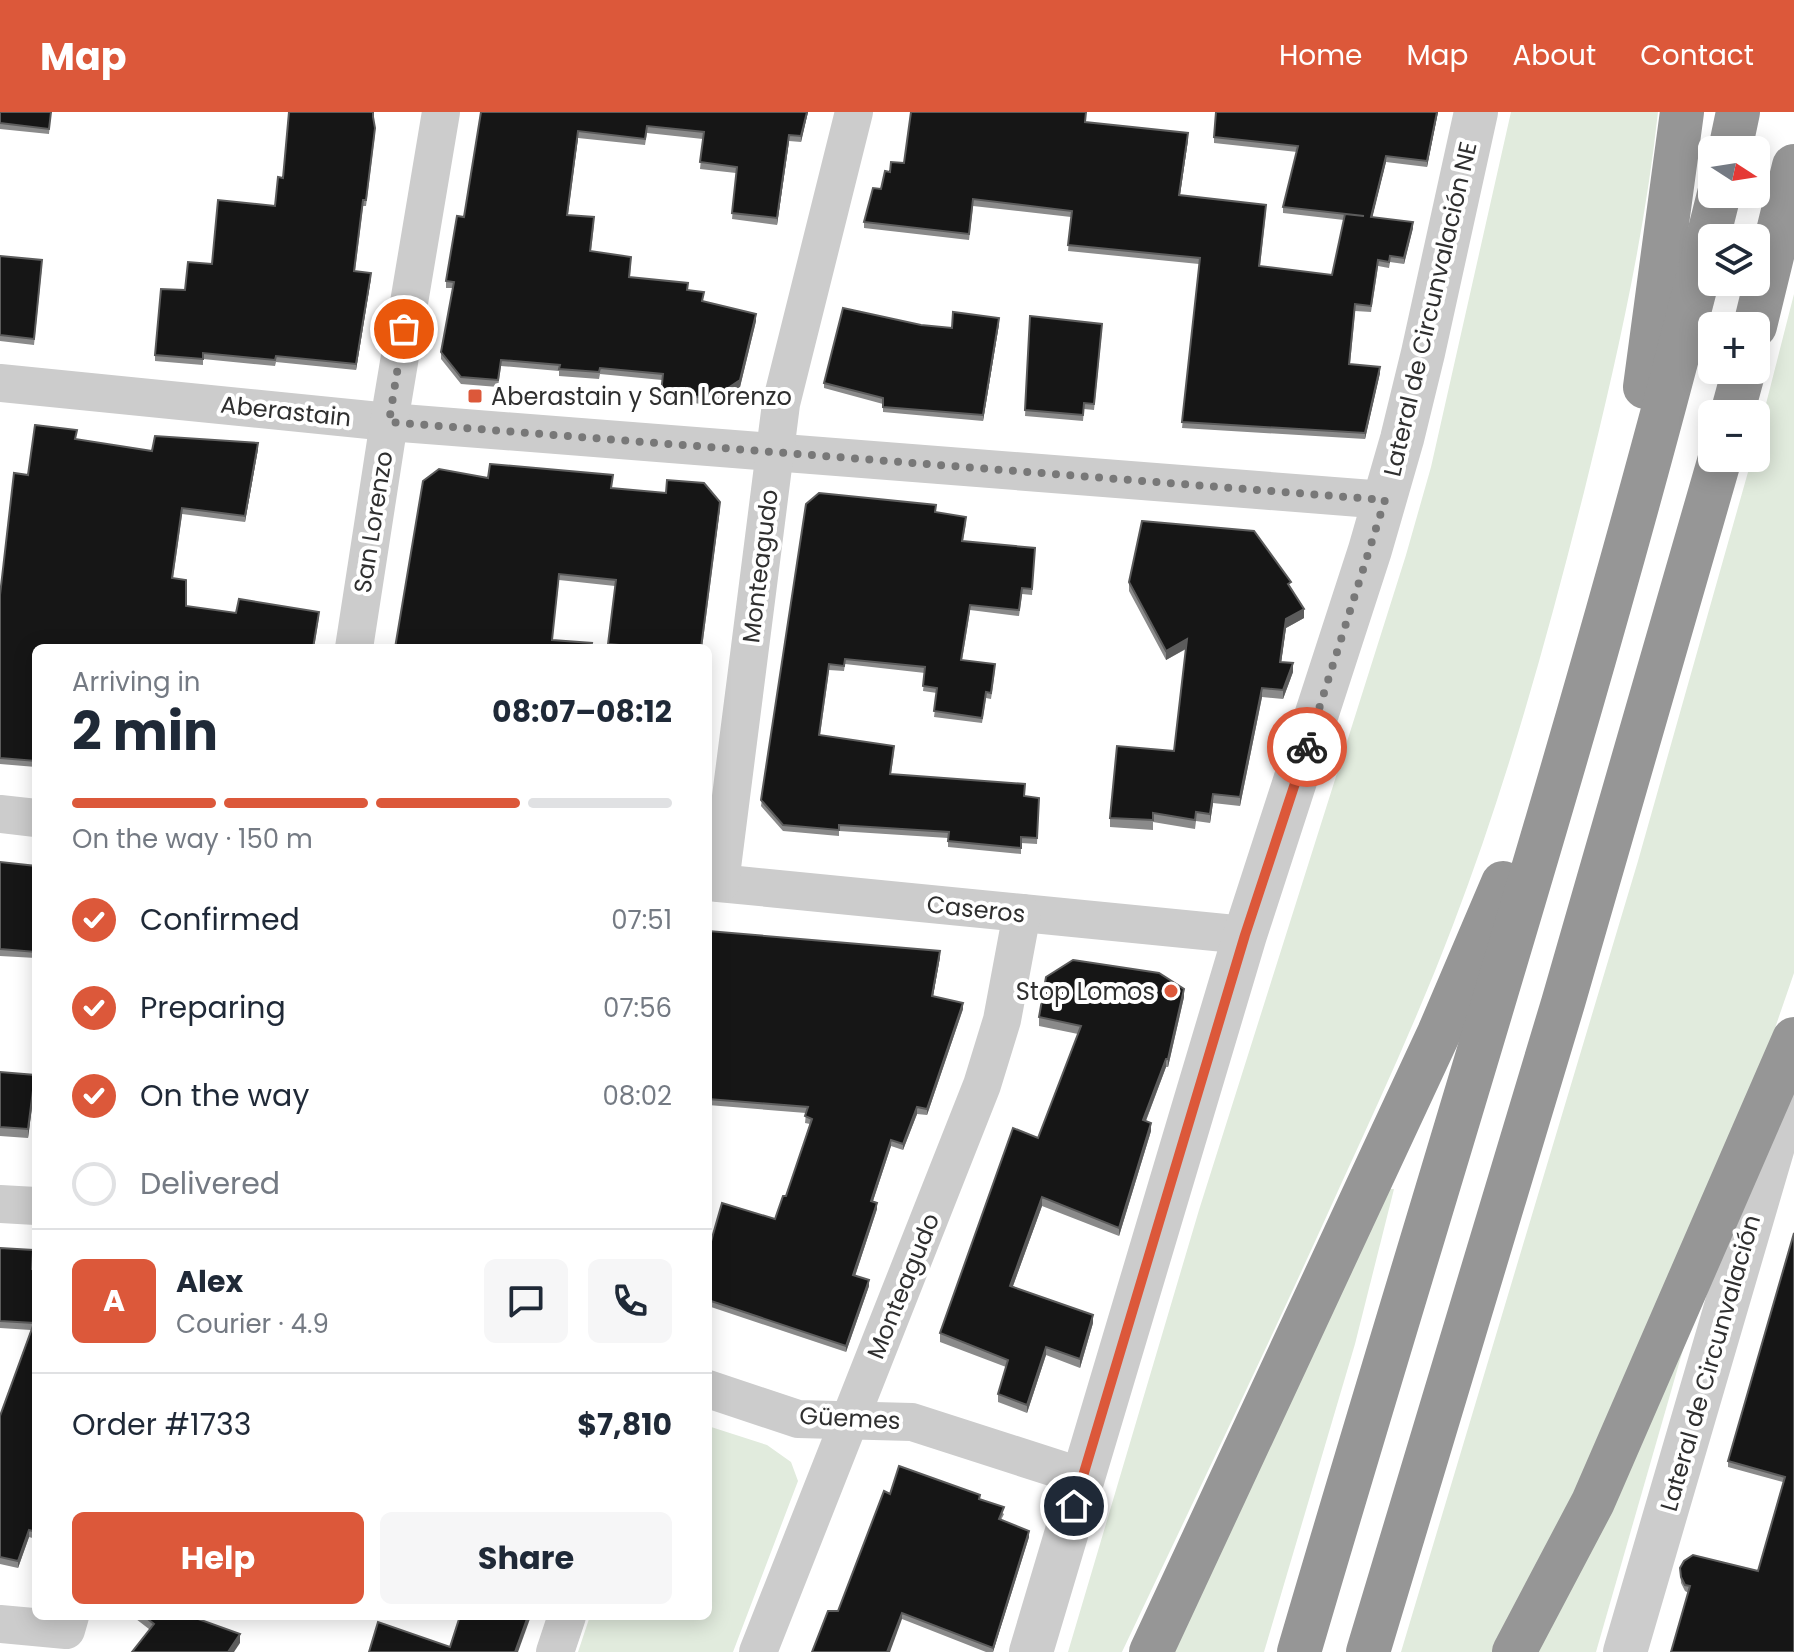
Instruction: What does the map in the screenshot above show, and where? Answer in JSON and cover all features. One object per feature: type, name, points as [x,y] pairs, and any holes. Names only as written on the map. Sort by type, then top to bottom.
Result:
[{"type":"highway","points":[[1618,572],[1682,112]]},
{"type":"highway","points":[[1733,136],[1738,112]]},
{"type":"highway","points":[[1758,312],[1794,166]]},
{"type":"highway","points":[[1299,1652],[1578,712],[1677,364],[1716,208]]},
{"type":"highway","points":[[1368,1652],[1563,1003],[1716,472]]},
{"type":"highway","points":[[1151,1652],[1439,1033],[1578,712]]},
{"type":"highway","points":[[1514,1652],[1593,1502],[1794,1039]]},
{"type":"street","name":"San Lorenzo","points":[[355,644],[441,112]]},
{"type":"street","name":"Monteagudo","points":[[714,883],[781,404],[854,112]]},
{"type":"street","name":"Lateral de Circunvalación NE","points":[[1031,1652],[1245,935],[1352,611],[1385,500],[1423,353],[1476,112]]},
{"type":"street","name":"Aberastain","points":[[0,383],[389,422],[1385,500]]},
{"type":"street","points":[[0,814],[32,818]]},
{"type":"street","name":"Caseros","points":[[714,883],[1245,935]]},
{"type":"street","name":"Monteagudo","points":[[758,1652],[991,1061],[1006,1004],[1022,913]]},
{"type":"street","name":"Lateral de Circunvalación","points":[[1625,1652],[1794,1073]]},
{"type":"street","points":[[0,1204],[32,1206]]},
{"type":"street","name":"Güemes","points":[[712,1390],[798,1419],[912,1422],[1083,1477]]},
{"type":"street","points":[[555,1652],[566,1620]]},
{"type":"street","points":[[0,1624],[68,1623]]},
{"type":"green space","points":[[1511,112],[1658,112],[1637,256],[1617,351],[1541,656],[1473,872],[1427,990],[1315,1241],[1122,1652],[1068,1652],[1199,1210],[1406,555],[1431,467]]},
{"type":"green space","points":[[1794,294],[1794,973],[1764,1060],[1606,1437],[1495,1652],[1401,1652],[1638,861],[1748,472],[1770,472],[1770,400],[1767,400]]},
{"type":"green space","points":[[1389,1189],[1394,1189],[1355,1344],[1264,1652],[1167,1652]]},
{"type":"green space","points":[[1693,1315],[1596,1652],[1536,1652]]},
{"type":"green space","points":[[712,1427],[767,1445],[791,1462],[798,1481],[733,1652],[578,1652],[589,1620],[712,1620]]},
{"type":"building","points":[[0,112],[51,112],[49,129],[0,123]]},
{"type":"building","points":[[289,112],[373,112],[375,128],[354,271],[371,273],[356,364],[276,356],[275,360],[203,353],[203,359],[155,355],[161,289],[185,290],[188,262],[212,264],[218,200],[275,206],[278,177],[283,178]]},
{"type":"building","points":[[481,112],[807,112],[801,136],[789,135],[777,218],[732,213],[737,167],[700,162],[704,132],[647,126],[645,139],[578,131],[567,215],[594,217],[590,251],[631,257],[629,277],[688,283],[687,290],[704,292],[702,301],[756,314],[740,380],[713,398],[661,394],[663,374],[600,368],[599,372],[559,369],[560,365],[501,360],[498,380],[461,377],[441,352],[454,282],[446,281],[457,216],[464,217]]},
{"type":"building","points":[[911,112],[1086,112],[1085,122],[1188,133],[1179,195],[1266,205],[1259,266],[1332,275],[1345,214],[1364,216],[1283,207],[1298,146],[1214,137],[1216,112],[1437,112],[1427,161],[1386,156],[1371,217],[1413,222],[1404,258],[1390,256],[1389,262],[1378,260],[1371,306],[1355,304],[1349,364],[1380,367],[1365,433],[1182,422],[1200,258],[1068,245],[1072,211],[973,199],[969,234],[864,222],[873,188],[881,189],[885,171],[890,172],[891,162],[904,163]]},
{"type":"building","points":[[0,256],[42,260],[34,339],[0,335]]},
{"type":"building","points":[[843,308],[921,325],[952,328],[953,312],[999,318],[983,415],[883,407],[883,398],[824,383]]},
{"type":"building","points":[[1030,316],[1102,324],[1094,404],[1084,403],[1083,415],[1025,410]]},
{"type":"building","points":[[35,425],[77,430],[75,439],[152,451],[155,436],[258,443],[245,516],[182,508],[172,578],[186,580],[186,606],[236,613],[239,599],[319,612],[314,644],[32,644],[32,761],[0,758],[0,595],[14,473],[28,475]]},
{"type":"building","points":[[490,464],[613,475],[611,488],[666,493],[667,480],[704,483],[720,502],[702,644],[608,644],[616,580],[559,574],[552,640],[592,644],[396,644],[423,481],[439,469],[488,478]]},
{"type":"building","points":[[819,493],[936,505],[935,512],[966,517],[962,541],[1035,548],[1032,589],[1022,588],[1019,610],[970,605],[961,660],[995,664],[991,693],[986,692],[982,718],[934,711],[937,688],[923,686],[925,667],[845,659],[844,666],[829,664],[819,735],[894,746],[890,774],[1025,784],[1024,796],[1039,798],[1037,838],[1021,837],[1021,848],[948,841],[949,832],[839,825],[839,830],[783,825],[761,800],[806,504]]},
{"type":"building","points":[[1142,521],[1254,531],[1291,582],[1288,584],[1304,609],[1286,619],[1280,662],[1293,663],[1283,690],[1262,688],[1240,797],[1213,794],[1210,814],[1196,812],[1195,820],[1153,813],[1153,820],[1110,818],[1117,746],[1174,751],[1187,639],[1166,651],[1129,582]]},
{"type":"building","points":[[0,862],[32,866],[32,952],[0,949]]},
{"type":"building","points":[[712,931],[940,951],[932,996],[963,1003],[927,1109],[917,1107],[903,1144],[891,1140],[871,1201],[877,1203],[853,1275],[869,1280],[846,1346],[712,1301],[712,1238],[722,1203],[775,1219],[812,1119],[805,1116],[808,1107],[712,1099]]},
{"type":"building","points":[[1073,960],[1159,973],[1184,989],[1168,1059],[1143,1120],[1151,1123],[1119,1228],[1042,1197],[1010,1286],[1093,1315],[1080,1359],[1046,1347],[1027,1405],[998,1394],[1008,1360],[940,1333],[1013,1128],[1038,1138],[1081,1026],[1039,1017],[1046,977]]},
{"type":"building","points":[[0,1072],[32,1075],[28,1129],[0,1127]]},
{"type":"building","points":[[1794,1233],[1794,1652],[1671,1652],[1690,1586],[1685,1585],[1681,1577],[1680,1568],[1684,1561],[1693,1555],[1758,1571],[1785,1477],[1728,1461]]},
{"type":"building","points":[[0,1248],[32,1250],[32,1323],[0,1321]]},
{"type":"building","points":[[32,1328],[32,1531],[29,1530],[18,1561],[0,1557],[0,1416]]},
{"type":"building","points":[[899,1466],[980,1495],[979,1499],[1004,1507],[999,1519],[1029,1531],[993,1648],[902,1613],[887,1652],[812,1652],[828,1611],[838,1611],[884,1491],[890,1494]]},
{"type":"building","points":[[149,1620],[201,1620],[240,1634],[228,1652],[132,1652],[154,1624]]},
{"type":"building","points":[[459,1620],[527,1620],[515,1652],[369,1652],[378,1622],[450,1647]]},
{"type":"way so far","points":[[404,329],[389,422],[1385,500],[1307,747]]},
{"type":"place","name":"Aberastain y San Lorenzo","points":[[475,396]]},
{"type":"place","name":"Stop Lomos","points":[[1171,991]]},
{"type":"route","points":[[1074,1506],[1245,935],[1307,747]]}]
